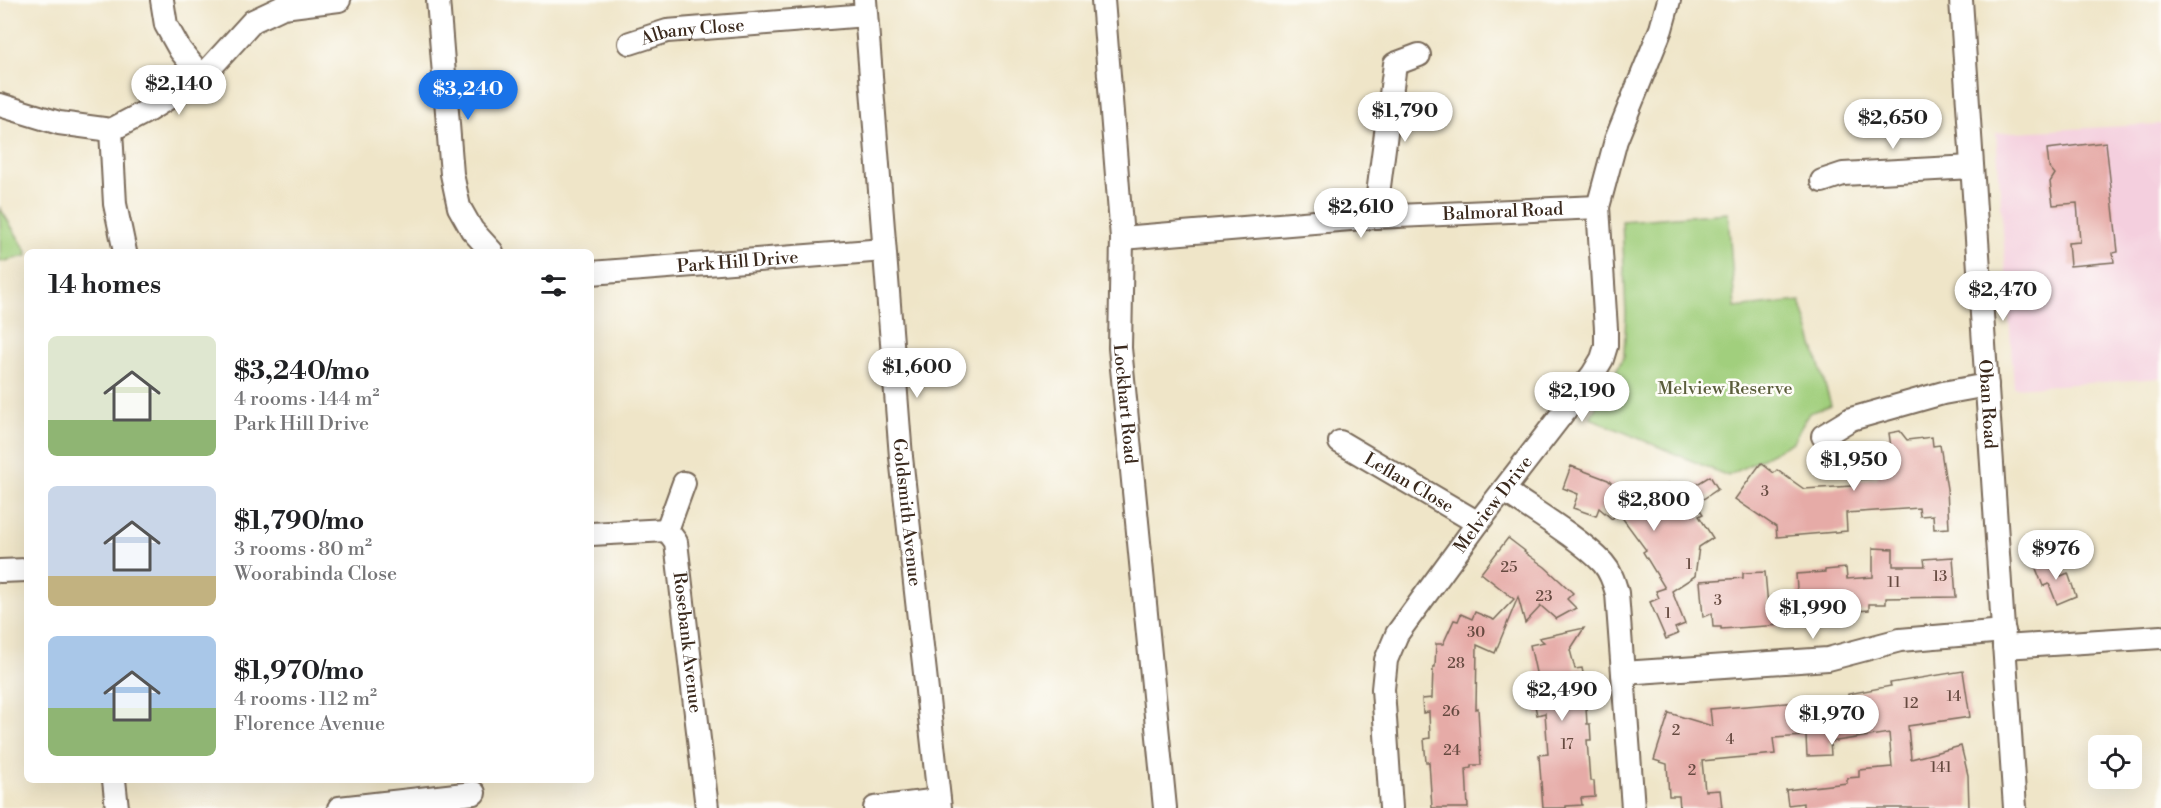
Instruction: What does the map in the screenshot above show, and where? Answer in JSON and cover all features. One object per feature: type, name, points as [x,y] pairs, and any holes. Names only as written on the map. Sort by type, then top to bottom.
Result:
[{"type":"street","points":[[162,0],[166,25],[180,50],[202,77]]},
{"type":"street","points":[[0,105],[59,123],[111,130],[149,110],[202,77],[253,21],[283,7],[339,0]]},
{"type":"street","points":[[438,0],[454,185],[459,207],[472,230],[488,249]]},
{"type":"street","name":"Lockhart Road","points":[[1103,0],[1122,238],[1120,348],[1165,808]]},
{"type":"street","name":"Melview Drive","points":[[1391,808],[1383,688],[1386,660],[1397,634],[1602,359],[1606,346],[1606,329],[1598,207],[1616,140],[1661,29],[1669,0]]},
{"type":"street","name":"Oban Road","points":[[1961,0],[2015,808]]},
{"type":"street","name":"Albany Close","points":[[630,43],[667,31],[866,7]]},
{"type":"street","name":"Goldsmith Avenue","points":[[866,7],[901,457],[940,804]]},
{"type":"street","points":[[1375,217],[1395,64],[1419,55]]},
{"type":"street","points":[[111,130],[115,204],[123,249]]},
{"type":"street","points":[[1822,181],[1843,174],[1972,167]]},
{"type":"street","name":"Balmoral Road","points":[[1122,238],[1375,217],[1598,207]]},
{"type":"street","name":"Park Hill Drive","points":[[594,273],[884,250]]},
{"type":"street","points":[[1823,436],[1851,419],[1943,393],[1987,385]]},
{"type":"street","name":"Leflan Close","points":[[1341,442],[1478,523]]},
{"type":"street","points":[[594,534],[667,530],[684,483]]},
{"type":"street","points":[[1505,491],[1573,539],[1603,564],[1613,577],[1617,593],[1633,808]]},
{"type":"street","name":"Rosebank Avenue","points":[[667,530],[676,542],[707,808]]},
{"type":"street","points":[[0,572],[24,570]]},
{"type":"street","points":[[1623,673],[1828,659],[1900,640],[2161,637]]},
{"type":"street","points":[[114,783],[117,808]]},
{"type":"street","points":[[339,808],[474,793]]},
{"type":"street","points":[[875,808],[940,804]]},
{"type":"shaded area","points":[[2161,124],[2161,378],[2014,388],[1996,133]]},
{"type":"green space","points":[[0,208],[25,249],[24,257],[0,262]]},
{"type":"green space","name":"Melview Reserve","points":[[1728,213],[1735,308],[1800,301],[1831,405],[1809,413],[1793,442],[1728,476],[1590,418],[1624,356],[1626,314],[1622,221]]},
{"type":"building","points":[[2106,142],[2118,252],[2113,253],[2114,262],[2070,266],[2068,243],[2080,242],[2077,203],[2053,205],[2050,182],[2055,174],[2049,167],[2047,149]]},
{"type":"building","points":[[1900,431],[1907,440],[1932,437],[1933,446],[1940,445],[1947,489],[1949,528],[1934,529],[1933,515],[1920,516],[1919,508],[1846,513],[1847,531],[1777,537],[1776,527],[1735,499],[1761,463],[1774,473],[1777,470],[1804,489],[1852,486],[1852,480],[1877,478],[1876,464],[1893,462],[1889,433]]},
{"type":"building","points":[[1571,466],[1608,480],[1636,507],[1668,483],[1678,496],[1710,476],[1718,489],[1696,504],[1703,514],[1699,516],[1713,538],[1699,547],[1695,576],[1672,591],[1685,624],[1675,628],[1678,634],[1666,639],[1650,602],[1659,598],[1656,591],[1665,588],[1643,552],[1646,550],[1618,512],[1612,519],[1599,508],[1596,516],[1573,508],[1578,494],[1563,488]]},
{"type":"building","points":[[1508,538],[1573,593],[1567,599],[1576,608],[1556,619],[1541,606],[1525,623],[1518,597],[1495,653],[1477,645],[1476,709],[1478,708],[1481,765],[1471,765],[1471,768],[1466,769],[1468,808],[1432,808],[1429,762],[1426,762],[1424,739],[1430,738],[1429,712],[1423,713],[1422,699],[1432,698],[1436,644],[1443,644],[1454,620],[1458,621],[1461,614],[1472,619],[1475,612],[1494,620],[1514,599],[1481,573]]},
{"type":"building","points":[[1873,548],[1893,549],[1893,566],[1925,566],[1924,559],[1953,557],[1956,597],[1886,598],[1886,604],[1869,604],[1869,610],[1821,614],[1822,620],[1781,623],[1781,625],[1721,629],[1721,627],[1713,627],[1712,613],[1703,617],[1700,581],[1743,578],[1743,573],[1765,572],[1768,606],[1798,605],[1796,574],[1846,568],[1847,579],[1873,577]]},
{"type":"building","points":[[2054,558],[2061,576],[2068,573],[2076,596],[2057,604],[2049,584],[2043,586],[2035,566]]},
{"type":"building","points":[[1584,628],[1570,650],[1575,669],[1582,668],[1587,692],[1585,692],[1587,724],[1590,724],[1591,740],[1587,740],[1590,781],[1594,781],[1595,797],[1581,798],[1582,805],[1543,808],[1539,755],[1548,754],[1545,713],[1537,715],[1529,678],[1537,677],[1530,645],[1544,642],[1539,638]]},
{"type":"building","points":[[1963,671],[1970,717],[1908,726],[1911,759],[1961,746],[1968,775],[1969,808],[1803,808],[1803,803],[1788,805],[1786,790],[1847,783],[1847,778],[1859,777],[1859,770],[1892,767],[1889,733],[1830,742],[1831,755],[1807,756],[1806,736],[1773,738],[1775,754],[1702,761],[1705,791],[1720,790],[1722,808],[1680,808],[1679,796],[1669,796],[1667,764],[1654,760],[1669,713],[1712,726],[1710,709],[1848,698],[1848,694],[1891,686],[1890,683]]}]
